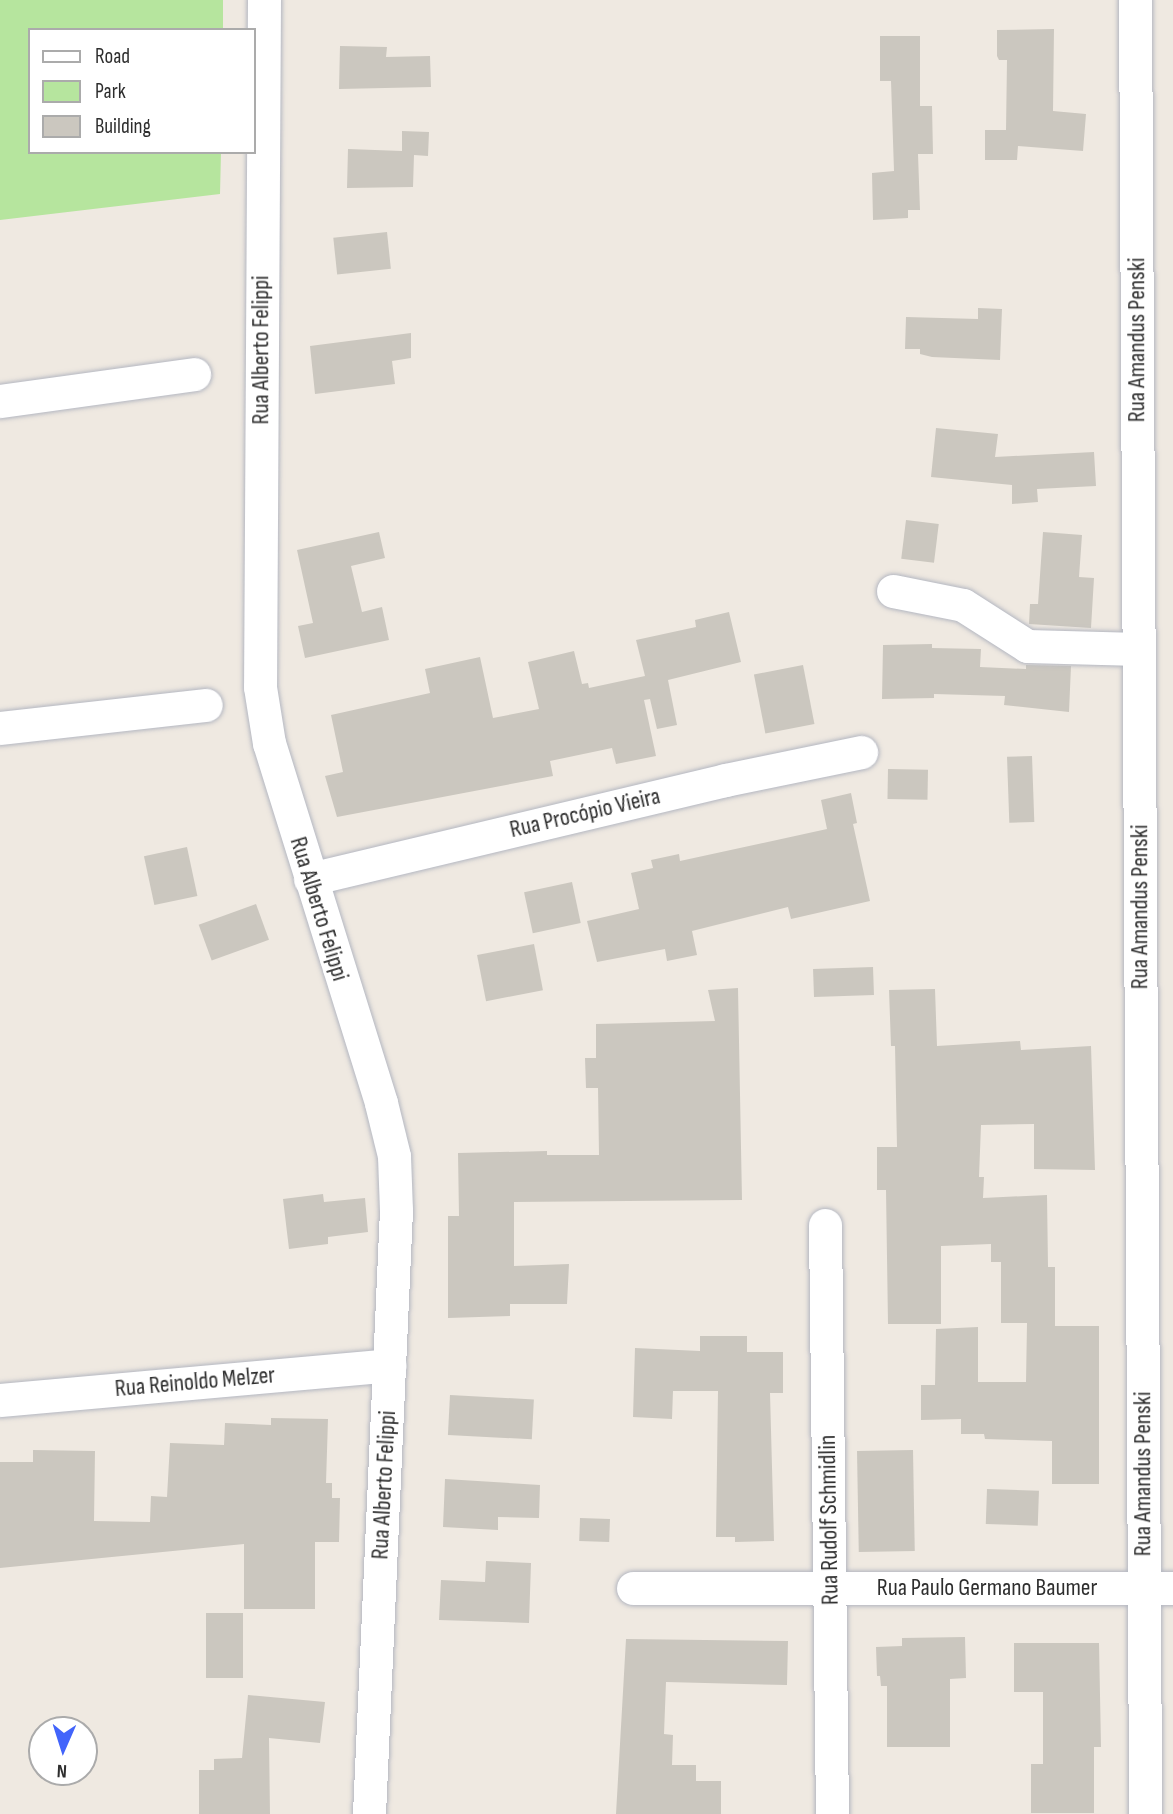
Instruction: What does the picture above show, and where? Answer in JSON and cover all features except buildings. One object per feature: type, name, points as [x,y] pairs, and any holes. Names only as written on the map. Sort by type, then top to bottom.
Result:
[{"type":"street","name":"Rua Alberto Felippi","points":[[264,0],[260,687],[269,743],[381,1103],[394,1156],[396,1210],[369,1814]]},
{"type":"street","name":"Rua Amandus Penski","points":[[1135,0],[1139,649],[1158,1588],[1145,1814]]},
{"type":"street","points":[[0,401],[194,374]]},
{"type":"street","points":[[893,591],[963,605],[1027,646],[1139,649]]},
{"type":"street","points":[[0,728],[206,705]]},
{"type":"street","name":"Rua Procópio Vieira","points":[[310,878],[725,780],[861,752]]},
{"type":"street","name":"Rua Rudolf Schmidlin","points":[[825,1226],[832,1814]]},
{"type":"street","name":"Rua Reinoldo Melzer","points":[[0,1400],[389,1365]]},
{"type":"street","name":"Rua Paulo Germano Baumer","points":[[633,1588],[1158,1588]]},
{"type":"green space","points":[[0,0],[223,0],[223,28],[28,28],[28,154],[221,154],[220,194],[0,220]]}]
